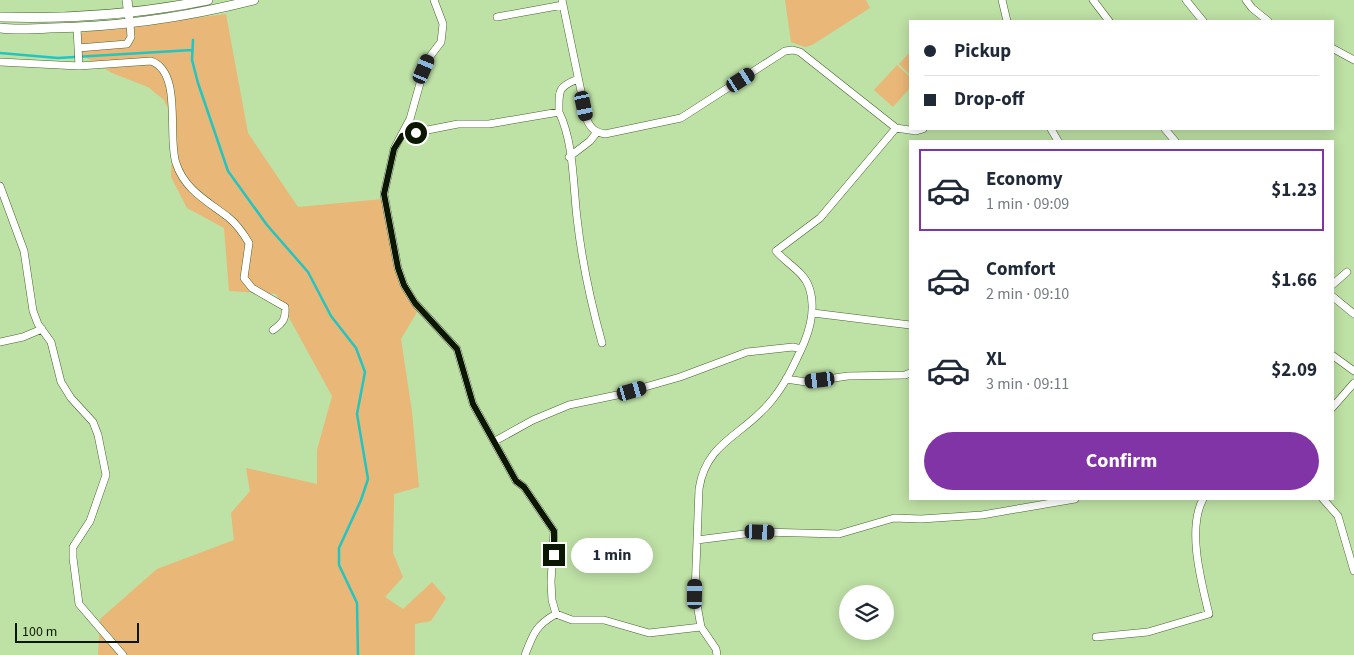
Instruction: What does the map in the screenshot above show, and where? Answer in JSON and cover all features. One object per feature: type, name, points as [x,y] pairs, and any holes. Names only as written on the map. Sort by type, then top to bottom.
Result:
[{"type":"street","points":[[78,51],[127,44],[131,37],[127,0]]},
{"type":"street","points":[[0,17],[78,17],[128,12],[143,5],[208,0]]},
{"type":"street","points":[[0,28],[77,28],[130,24],[254,0]]},
{"type":"street","points":[[434,0],[443,24],[441,42],[426,64],[410,119],[394,149],[384,194],[398,268],[404,285],[415,303],[457,349],[473,404],[516,481],[524,487],[554,531],[551,582],[552,600],[556,614]]},
{"type":"street","points":[[1002,0],[1007,20]]},
{"type":"street","points":[[1093,0],[1108,20]]},
{"type":"street","points":[[1186,0],[1202,20]]},
{"type":"street","points":[[1246,0],[1252,8],[1267,20]]},
{"type":"street","points":[[496,17],[562,3],[587,120],[591,128],[597,132],[605,134],[681,118],[785,52],[793,50],[800,52],[827,72],[896,128],[909,130]]},
{"type":"street","points":[[143,5],[146,22]]},
{"type":"street","points":[[77,28],[79,64]]},
{"type":"street","points":[[1334,49],[1354,60]]},
{"type":"street","points":[[0,62],[79,64],[151,61],[159,64],[164,71],[172,96],[173,153],[176,164],[183,179],[202,200],[229,218],[249,243],[244,278],[252,288],[285,307],[286,315],[283,323],[273,330]]},
{"type":"street","points":[[578,79],[564,84],[560,89],[559,112],[564,122],[586,286],[602,343]]},
{"type":"street","points":[[402,136],[458,124],[489,124],[559,112]]},
{"type":"street","points":[[717,655],[716,649],[701,626],[695,594],[698,489],[706,462],[772,401],[796,364],[811,326],[813,313],[809,287],[800,274],[785,263],[776,251],[820,218],[896,128]]},
{"type":"street","points":[[1166,130],[1174,140]]},
{"type":"street","points":[[569,157],[590,142],[597,132]]},
{"type":"street","points":[[0,186],[24,251],[33,311],[42,329],[52,342],[61,382],[71,398],[93,422],[105,465],[106,475],[101,493],[97,498],[90,521],[73,547],[79,604],[123,655]]},
{"type":"street","points":[[1334,283],[1348,272]]},
{"type":"street","points":[[1334,298],[1354,314]]},
{"type":"street","points":[[813,313],[909,325]]},
{"type":"street","points":[[0,342],[23,338],[42,329]]},
{"type":"street","points":[[495,441],[532,420],[569,406],[680,377],[747,352],[793,347],[801,349]]},
{"type":"street","points":[[1334,357],[1351,369],[1354,377]]},
{"type":"street","points":[[786,379],[806,382],[848,376],[905,375],[909,373]]},
{"type":"street","points":[[1334,406],[1354,384]]},
{"type":"street","points":[[697,540],[760,532],[838,534],[894,518],[982,514],[1069,500]]},
{"type":"street","points":[[1096,638],[1148,632],[1208,614],[1195,521],[1203,500]]},
{"type":"street","points":[[1324,500],[1338,516],[1354,571]]},
{"type":"street","points":[[556,614],[572,620],[604,620],[649,633],[701,626]]},
{"type":"street","points":[[525,655],[535,630],[542,622],[556,614]]},
{"type":"shaded area","points":[[785,0],[866,0],[870,8],[812,45],[805,47],[791,42]]},
{"type":"shaded area","points":[[226,14],[248,133],[298,207],[383,199],[406,285],[420,307],[401,339],[412,412],[419,487],[394,494],[393,553],[403,577],[385,597],[403,609],[432,582],[446,598],[431,621],[415,624],[415,655],[98,655],[100,619],[157,569],[234,540],[231,513],[250,491],[246,468],[317,484],[317,450],[332,396],[276,294],[229,291],[224,228],[187,208],[171,177],[173,121],[164,100],[148,87],[112,73],[80,54],[80,33]]},
{"type":"shaded area","points":[[909,53],[909,74],[899,64]]},
{"type":"shaded area","points":[[897,65],[909,76],[909,89],[893,107],[874,90]]},
{"type":"waterway","points":[[193,40],[192,60],[198,83],[228,171],[267,225],[308,272],[331,316],[356,348],[365,372],[357,414],[368,479],[361,500],[339,548],[339,565],[357,603],[358,655]]},
{"type":"waterway","points":[[0,53],[58,58],[192,50]]},
{"type":"route","points":[[416,133],[402,136],[394,149],[384,194],[398,268],[404,285],[415,303],[457,349],[466,387],[473,404],[516,481],[524,487],[554,531],[554,555]]}]
